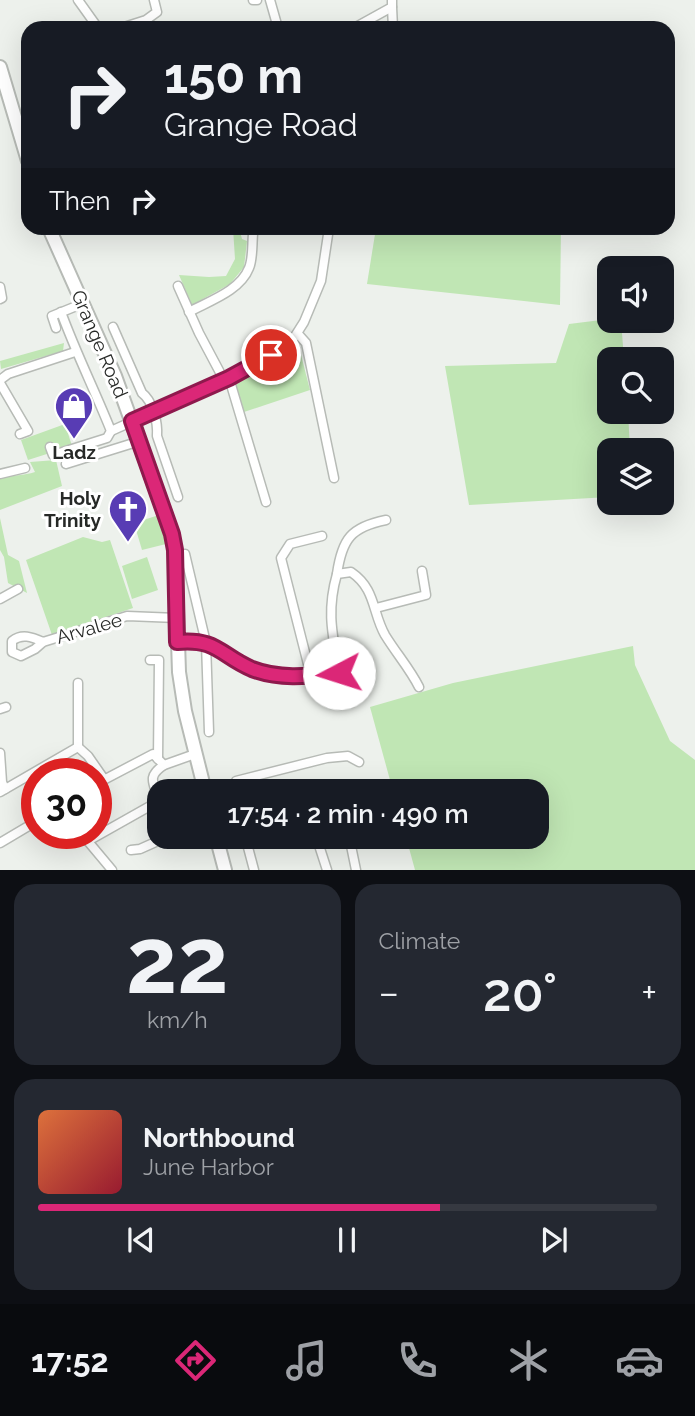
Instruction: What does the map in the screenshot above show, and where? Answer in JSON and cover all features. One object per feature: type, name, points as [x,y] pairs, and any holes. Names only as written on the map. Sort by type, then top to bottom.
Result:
[{"type":"main road","points":[[0,67],[21,138]]},
{"type":"main road","name":"Grange Road","points":[[52,235],[84,303],[132,421],[172,534],[175,550],[177,642],[183,698],[202,779]]},
{"type":"main road","points":[[219,849],[225,870]]},
{"type":"street","points":[[78,0],[93,21]]},
{"type":"street","points":[[143,21],[157,12],[154,0]]},
{"type":"street","points":[[270,0],[276,21]]},
{"type":"street","points":[[365,21],[392,4]]},
{"type":"street","points":[[189,312],[231,289],[243,277],[250,267],[253,235]]},
{"type":"street","points":[[50,447],[53,455],[107,438],[111,431],[226,379],[292,341],[298,334],[323,276],[328,235]]},
{"type":"street","points":[[178,286],[189,312],[226,379],[266,502]]},
{"type":"street","points":[[0,287],[0,299]]},
{"type":"street","points":[[56,328],[52,316],[84,303]]},
{"type":"street","points":[[61,312],[75,352],[111,431]]},
{"type":"street","points":[[113,327],[142,393],[148,397],[158,425],[157,436],[178,497]]},
{"type":"street","points":[[298,334],[306,343],[334,478]]},
{"type":"street","points":[[20,434],[28,431],[0,382],[8,374],[75,352]]},
{"type":"street","points":[[66,464],[140,441]]},
{"type":"street","points":[[0,474],[25,468]]},
{"type":"street","points":[[339,673],[331,627],[330,598],[340,552],[354,531],[369,523],[386,520]]},
{"type":"street","points":[[311,676],[281,558],[290,544],[322,536]]},
{"type":"street","points":[[185,554],[206,643],[209,732]]},
{"type":"street","points":[[376,608],[426,595],[422,571]]},
{"type":"street","points":[[337,574],[351,572],[363,581],[376,608],[383,632],[419,687]]},
{"type":"street","points":[[0,599],[18,589]]},
{"type":"street","name":"Arvalee","points":[[43,642],[127,616],[177,618]]},
{"type":"street","points":[[177,642],[194,640],[206,643],[221,649],[252,669],[272,675],[311,676],[362,669]]},
{"type":"street","points":[[150,660],[159,660],[161,762]]},
{"type":"street","points":[[78,683],[78,747],[89,758]]},
{"type":"street","points":[[0,753],[3,790],[78,747]]},
{"type":"street","points":[[112,775],[153,754],[161,762]]},
{"type":"street","points":[[112,827],[159,801],[152,778],[161,762],[195,754]]},
{"type":"street","points":[[244,779],[327,758],[348,757],[359,762]]},
{"type":"street","points":[[0,843],[21,831]]},
{"type":"street","points":[[131,850],[147,847]]},
{"type":"street","points":[[98,849],[110,859],[112,870]]},
{"type":"street","points":[[248,849],[254,870]]},
{"type":"street","points":[[320,849],[327,870]]},
{"type":"street","points":[[352,849],[356,870]]},
{"type":"green space","points":[[233,235],[241,235],[247,241],[244,267],[230,284],[192,305],[179,275],[226,276],[235,259]]},
{"type":"green space","points":[[375,235],[561,235],[560,305],[367,284]]},
{"type":"green space","points":[[597,320],[597,333],[622,333],[623,347],[597,347],[597,424],[629,424],[629,438],[597,438],[597,498],[469,505],[445,366],[556,363],[569,324]]},
{"type":"green space","points":[[64,343],[63,351],[1,369],[0,361]]},
{"type":"green space","points":[[292,348],[300,351],[310,390],[244,412],[235,382]]},
{"type":"green space","points":[[65,424],[72,446],[28,460],[21,440]]},
{"type":"green space","points":[[56,460],[62,486],[0,510],[0,479],[35,472],[30,462]]},
{"type":"green space","points":[[159,515],[166,544],[142,550],[134,523]]},
{"type":"green space","points":[[0,518],[8,555],[19,561],[27,593],[8,583],[4,557],[0,550]]},
{"type":"green space","points":[[83,537],[102,542],[110,540],[133,608],[52,635],[26,560]]},
{"type":"green space","points":[[147,557],[158,590],[132,599],[122,566]]},
{"type":"green space","points":[[633,646],[635,665],[670,741],[695,760],[695,870],[415,870],[409,849],[549,849],[549,779],[390,779],[370,707],[453,683]]},
{"type":"place","name":"Ladz","points":[[74,440]]},
{"type":"place","name":"Holy Trinity","points":[[128,543]]},
{"type":"route","points":[[271,355],[229,378],[132,421],[172,534],[175,550],[177,642],[194,640],[206,643],[251,668],[272,675],[311,676],[339,673]]}]
